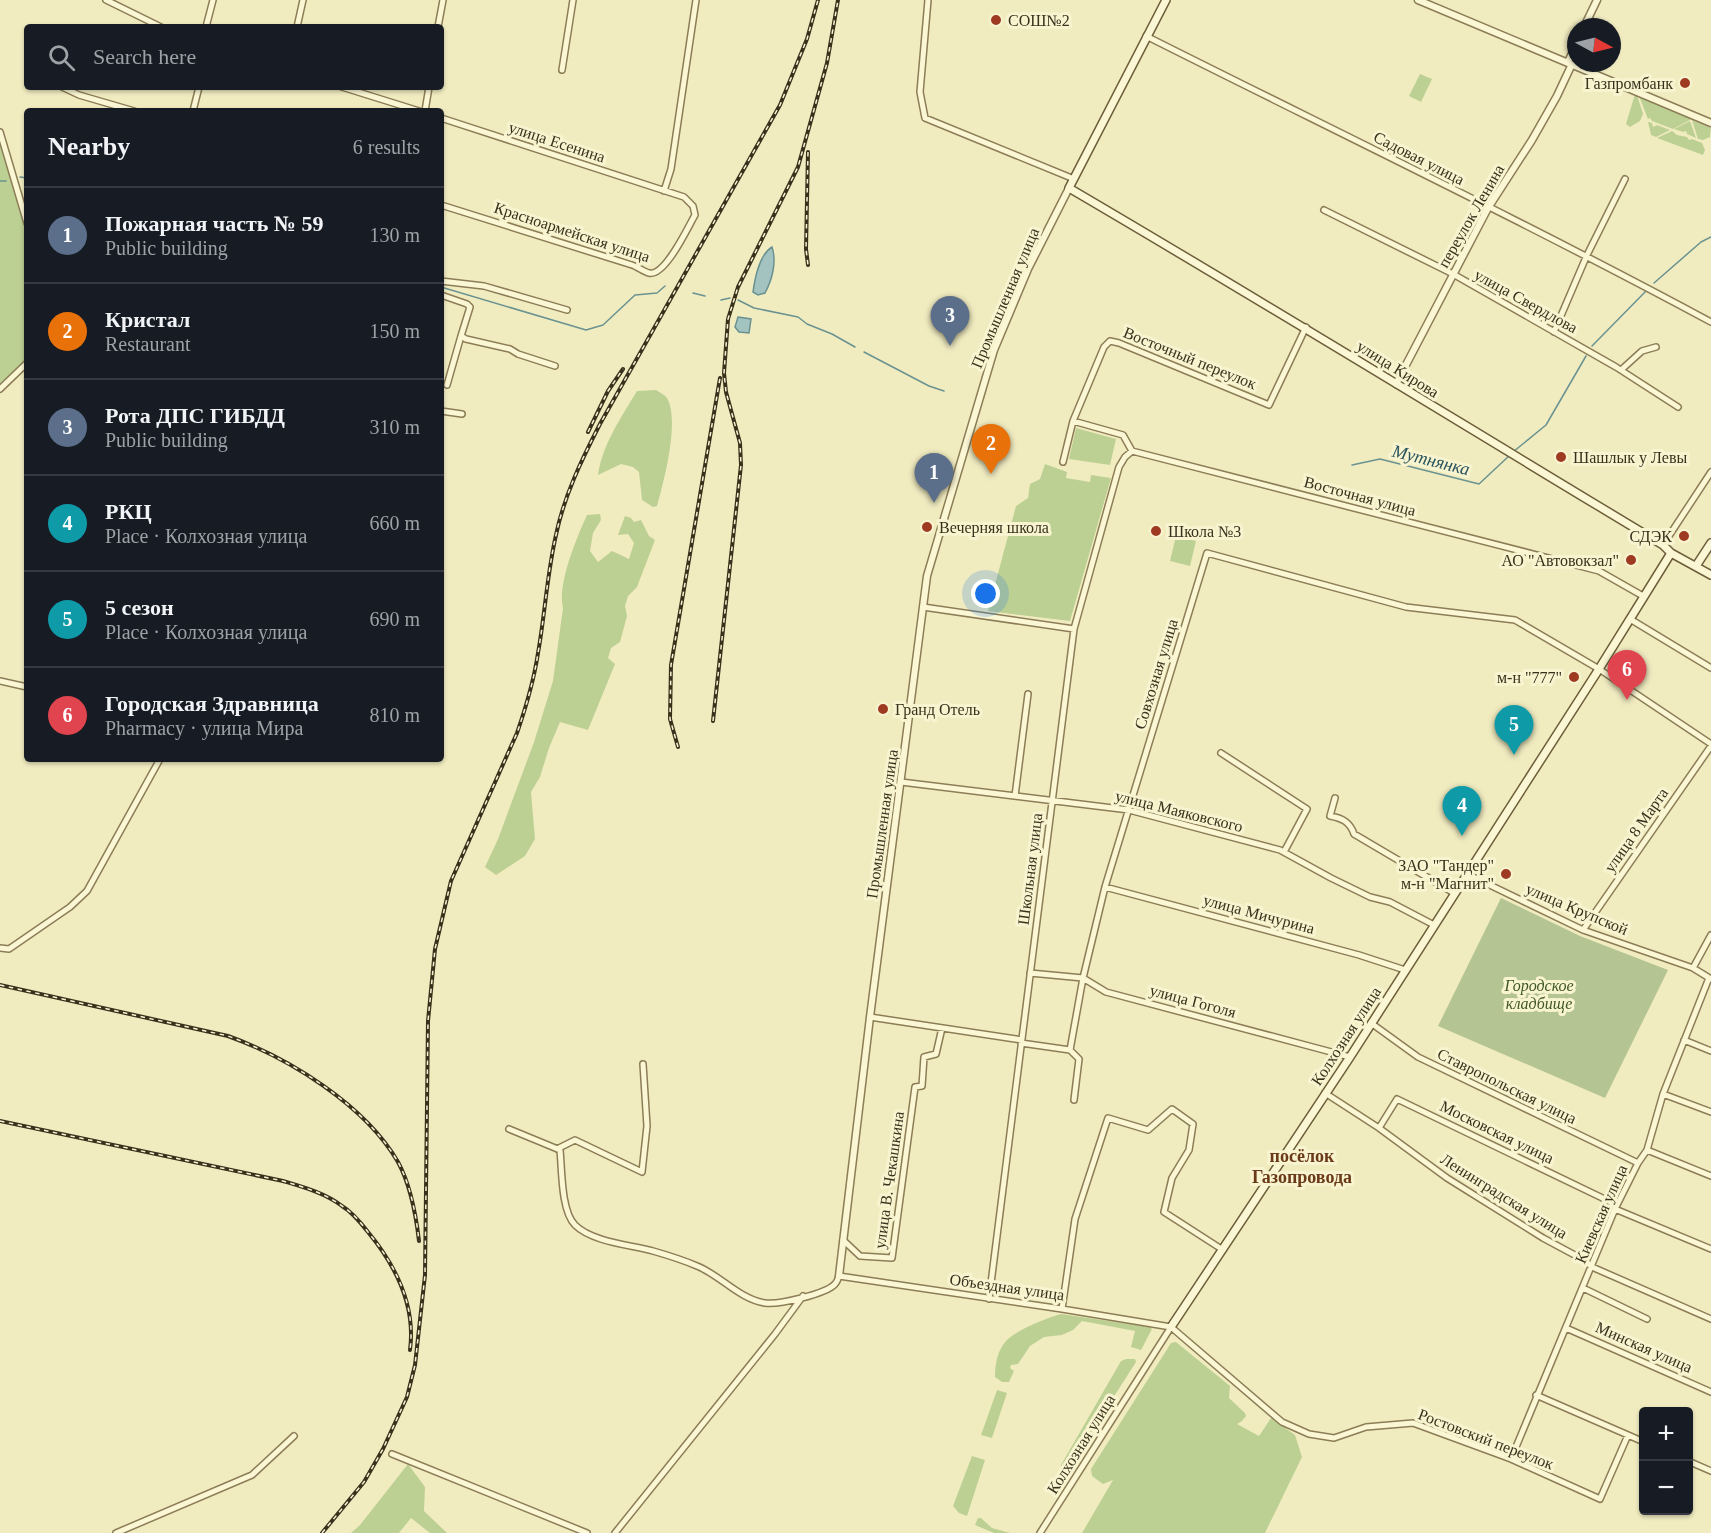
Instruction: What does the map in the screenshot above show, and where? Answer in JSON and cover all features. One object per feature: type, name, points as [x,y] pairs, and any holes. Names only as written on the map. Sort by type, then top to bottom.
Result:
[{"type":"main road","name":"Промышленная улица","points":[[1070,188],[1166,0]]},
{"type":"main road","name":"улица Кирова","points":[[1070,188],[1306,327],[1663,545],[1671,553],[1711,574]]},
{"type":"main road","points":[[1696,566],[1711,543]]},
{"type":"main road","name":"Колхозная улица","points":[[1171,1327],[1350,1057],[1671,553]]},
{"type":"street","points":[[106,0],[155,24]]},
{"type":"street","points":[[207,24],[213,0]]},
{"type":"street","points":[[298,24],[303,0]]},
{"type":"street","points":[[439,24],[443,0]]},
{"type":"street","points":[[562,70],[573,0]]},
{"type":"street","points":[[664,191],[671,169],[696,0]]},
{"type":"street","points":[[928,0],[920,92],[925,118],[1074,179]]},
{"type":"street","points":[[1418,0],[1567,62]]},
{"type":"street","points":[[1588,18],[1597,0]]},
{"type":"street","name":"Садовая улица","points":[[1146,36],[1488,208],[1587,255],[1711,322]]},
{"type":"street","name":"переулок Ленина","points":[[1396,384],[1488,208],[1532,140],[1557,96],[1567,71]]},
{"type":"street","points":[[1591,72],[1711,123]]},
{"type":"street","points":[[69,90],[124,108]]},
{"type":"street","points":[[194,108],[198,90]]},
{"type":"street","points":[[352,90],[409,108]]},
{"type":"street","points":[[426,108],[428,90]]},
{"type":"street","name":"улица Есенина","points":[[444,119],[664,191]]},
{"type":"street","points":[[0,132],[24,213]]},
{"type":"street","points":[[1554,332],[1587,255],[1625,179]]},
{"type":"street","name":"Промышленная улица","points":[[839,1276],[927,576],[994,350],[1028,269],[1070,188]]},
{"type":"street","name":"Красноармейская улица","points":[[444,206],[632,265],[649,273],[657,272],[667,264],[694,215],[693,206],[684,197],[664,191]]},
{"type":"street","name":"улица Свердлова","points":[[1324,210],[1453,274],[1621,370],[1678,407]]},
{"type":"street","points":[[444,280],[484,286],[567,310]]},
{"type":"street","points":[[444,295],[470,307],[447,385]]},
{"type":"street","name":"Восточный переулок","points":[[1063,462],[1073,422],[1104,347],[1110,341],[1269,405],[1306,327]]},
{"type":"street","points":[[461,336],[510,349],[518,354],[555,366]]},
{"type":"street","points":[[1621,370],[1642,351],[1656,347]]},
{"type":"street","points":[[0,389],[24,366]]},
{"type":"street","points":[[444,411],[462,414]]},
{"type":"street","name":"Восточная улица","points":[[1073,422],[1123,435],[1132,451],[1353,507],[1424,528],[1599,571],[1643,596]]},
{"type":"street","name":"Школьная улица","points":[[989,1299],[1074,629],[1119,467],[1132,451]]},
{"type":"street","points":[[1663,545],[1711,472]]},
{"type":"street","name":"Совхозная улица","points":[[1074,1100],[1078,1059],[1070,1050],[1083,978],[1105,887],[1207,553],[1406,607],[1515,620],[1536,630],[1599,669]]},
{"type":"street","points":[[923,607],[1074,629]]},
{"type":"street","points":[[1630,619],[1711,668]]},
{"type":"street","points":[[1599,669],[1711,745]]},
{"type":"street","points":[[0,681],[24,686]]},
{"type":"street","points":[[1015,796],[1028,694]]},
{"type":"street","name":"улица 8 Марта","points":[[1583,930],[1711,745]]},
{"type":"street","points":[[1221,753],[1307,809],[1284,852]]},
{"type":"street","points":[[0,948],[9,949],[70,907],[87,891],[158,762]]},
{"type":"street","name":"улица Маяковского","points":[[901,782],[1129,810],[1284,852],[1370,897],[1390,902],[1434,925]]},
{"type":"street","points":[[1335,798],[1329,816],[1342,818],[1352,826],[1354,834],[1454,893]]},
{"type":"street","name":"улица Крупской","points":[[1467,874],[1583,930],[1693,968],[1710,978]]},
{"type":"street","name":"улица Мичурина","points":[[1105,887],[1359,955],[1405,970]]},
{"type":"street","points":[[1693,968],[1711,935]]},
{"type":"street","name":"улица Гоголя","points":[[1030,972],[1083,978],[1106,992],[1350,1057]]},
{"type":"street","name":"Киевская улица","points":[[1510,1459],[1616,1207],[1647,1150],[1664,1094],[1710,978]]},
{"type":"street","points":[[870,1017],[1070,1050]]},
{"type":"street","name":"Ставропольская улица","points":[[1371,1023],[1418,1058],[1638,1163]]},
{"type":"street","name":"улица В. Чекашкина","points":[[843,1240],[860,1256],[892,1258],[915,1087],[922,1086],[924,1057],[936,1054],[942,1028]]},
{"type":"street","points":[[1684,1040],[1711,1051]]},
{"type":"street","points":[[557,1149],[575,1140],[642,1172],[647,1126],[643,1064]]},
{"type":"street","name":"Ленинградская улица","points":[[1325,1093],[1379,1128],[1447,1178],[1592,1267],[1711,1319]]},
{"type":"street","points":[[1664,1094],[1711,1112]]},
{"type":"street","name":"Московская улица","points":[[1379,1128],[1397,1099],[1616,1207],[1711,1248]]},
{"type":"street","points":[[1062,1308],[1075,1218],[1108,1118],[1148,1130],[1172,1109],[1193,1124],[1189,1150],[1172,1178],[1164,1212],[1223,1250]]},
{"type":"street","points":[[509,1129],[560,1150],[566,1212],[575,1225],[589,1234],[698,1266],[750,1298],[764,1303],[780,1303],[823,1291],[835,1285],[839,1276]]},
{"type":"street","points":[[1647,1150],[1711,1176]]},
{"type":"street","name":"Объездная улица","points":[[839,1276],[1062,1308],[1171,1327]]},
{"type":"street","points":[[1583,1288],[1647,1319]]},
{"type":"street","points":[[615,1533],[763,1350],[803,1296]]},
{"type":"street","name":"Ростовский переулок","points":[[1171,1327],[1282,1422],[1309,1434],[1334,1438],[1366,1427],[1413,1423],[1510,1459],[1600,1499],[1628,1435]]},
{"type":"street","name":"Колхозная улица","points":[[1040,1533],[1171,1327]]},
{"type":"street","name":"Минская улица","points":[[1566,1328],[1711,1392]]},
{"type":"street","points":[[1536,1395],[1639,1440]]},
{"type":"street","points":[[116,1533],[252,1475],[294,1436]]},
{"type":"street","points":[[392,1454],[587,1533]]},
{"type":"street","points":[[1693,1463],[1711,1471]]},
{"type":"green space","points":[[1420,74],[1432,79],[1421,102],[1409,96]]},
{"type":"green space","points":[[1635,94],[1643,114],[1640,121],[1630,127],[1626,124]]},
{"type":"green space","points":[[1639,96],[1690,118],[1690,120],[1673,129],[1652,121],[1648,119]]},
{"type":"green space","points":[[1692,120],[1711,128],[1710,137],[1703,140],[1698,139]]},
{"type":"green space","points":[[1690,121],[1696,138],[1687,134],[1686,131],[1674,129]]},
{"type":"green space","points":[[1648,122],[1652,123],[1653,127],[1657,125],[1670,130],[1656,137],[1651,135]]},
{"type":"green space","points":[[1672,131],[1689,140],[1702,143],[1705,150],[1703,155],[1657,138]]},
{"type":"green space","points":[[0,143],[24,224],[24,361],[0,385]]},
{"type":"green space","points":[[656,390],[667,398],[672,421],[667,467],[657,506],[653,507],[642,500],[639,472],[633,467],[621,464],[598,475],[608,442],[637,391]]},
{"type":"green space","points":[[1076,428],[1116,439],[1110,465],[1069,459]]},
{"type":"green space","points":[[1045,464],[1067,472],[1066,478],[1090,482],[1091,475],[1111,478],[1070,621],[988,611],[1016,506],[1028,498],[1030,484],[1040,479]]},
{"type":"green space","points":[[600,514],[601,520],[593,533],[590,551],[598,562],[612,551],[629,559],[634,543],[628,534],[618,535],[625,516],[634,522],[641,520],[649,536],[655,540],[637,587],[628,596],[625,606],[627,616],[620,642],[611,648],[608,658],[615,664],[588,730],[560,722],[540,777],[531,792],[535,839],[525,856],[496,875],[485,867],[498,839],[534,742],[553,681],[563,608],[565,574],[587,515]]},
{"type":"green space","points":[[1180,525],[1198,530],[1196,540],[1177,535]]},
{"type":"green space","points":[[1176,536],[1196,541],[1190,566],[1170,561]]},
{"type":"green space","name":"Городское кладбище","points":[[1501,898],[1580,936],[1668,970],[1605,1098],[1438,1026]]},
{"type":"green space","points":[[1061,1314],[1152,1329],[1141,1350],[1131,1347],[1135,1331],[1082,1321],[1073,1330],[1062,1335],[1044,1337],[1030,1346],[1018,1364],[1011,1365],[1010,1368],[1014,1371],[1009,1382],[1002,1382],[995,1377],[997,1358],[1006,1341],[1040,1321]]},
{"type":"green space","points":[[1176,1342],[1230,1386],[1229,1398],[1246,1416],[1237,1424],[1259,1436],[1271,1418],[1295,1435],[1302,1457],[1265,1533],[1082,1533],[1113,1480],[1103,1484],[1092,1476],[1091,1469],[1171,1343]]},
{"type":"green space","points":[[1135,1359],[1136,1362],[1067,1470],[1061,1468],[1121,1361]]},
{"type":"green space","points":[[997,1390],[1007,1393],[992,1438],[981,1435]]},
{"type":"green space","points":[[972,1456],[985,1460],[967,1516],[959,1513],[953,1506]]},
{"type":"green space","points":[[408,1464],[425,1487],[424,1511],[447,1533],[430,1533],[411,1518],[399,1533],[351,1533],[360,1525]]},
{"type":"green space","points":[[978,1518],[992,1528],[1010,1533],[994,1533],[975,1525]]},
{"type":"water","points":[[772,247],[774,265],[772,277],[765,293],[758,295],[753,292],[756,273],[764,255]]},
{"type":"water","points":[[738,317],[751,319],[749,333],[739,332],[735,327]]},
{"type":"waterway","points":[[20,177],[24,178]]},
{"type":"waterway","points":[[0,181],[6,181]]},
{"type":"waterway","name":"Мутнянка","points":[[1654,283],[1701,242],[1711,237]]},
{"type":"waterway","points":[[444,288],[586,330],[603,325],[635,295],[657,293],[665,286]]},
{"type":"waterway","name":"Мутнянка","points":[[1592,346],[1646,291]]},
{"type":"waterway","points":[[693,293],[705,296]]},
{"type":"waterway","points":[[721,300],[730,298]]},
{"type":"waterway","points":[[738,300],[754,308],[798,317],[807,324],[855,347]]},
{"type":"waterway","points":[[864,352],[929,386],[944,391]]},
{"type":"waterway","name":"Мутнянка","points":[[1513,452],[1546,425],[1586,356]]},
{"type":"waterway","name":"Мутнянка","points":[[1352,465],[1380,459],[1479,484],[1510,455]]},
{"type":"railway","points":[[322,1533],[364,1482],[383,1449],[407,1397],[415,1365],[425,1275],[428,1021],[435,949],[451,881],[517,733],[527,703],[536,663],[559,520],[580,464],[600,424],[780,105],[807,39],[818,0]]},
{"type":"railway","points":[[713,721],[741,465],[740,443],[726,392],[724,373],[728,319],[738,287],[798,167],[827,63],[838,0]]},
{"type":"railway","points":[[808,152],[806,249],[808,265]]},
{"type":"railway","points":[[588,432],[608,391],[623,369]]},
{"type":"railway","points":[[678,747],[670,719],[671,665],[720,378]]},
{"type":"railway","points":[[0,985],[228,1036],[276,1057],[300,1071],[346,1103],[384,1141],[398,1162],[410,1191],[419,1241]]},
{"type":"railway","points":[[0,1121],[283,1181],[328,1197],[353,1214],[378,1245],[395,1272],[402,1287],[410,1317],[410,1350]]},
{"type":"place","name":"СОШ№2","points":[[996,20]]},
{"type":"place","name":"Газпромбанк","points":[[1685,83]]},
{"type":"place","name":"Рота ДПС ГИБДД","points":[[950,346]]},
{"type":"place","name":"Шашлык у Левы","points":[[1561,457]]},
{"type":"place","name":"Кристал","points":[[991,474]]},
{"type":"place","name":"Пожарная часть № 59","points":[[934,503]]},
{"type":"place","name":"Вечерняя школа","points":[[927,527]]},
{"type":"place","name":"Школа №3","points":[[1156,531]]},
{"type":"place","name":"СДЭК","points":[[1684,536]]},
{"type":"place","name":"АО \"Автовокзал\"","points":[[1631,560]]},
{"type":"place","name":"м-н \"777\"","points":[[1574,677]]},
{"type":"place","name":"Городская Здравница","points":[[1627,700]]},
{"type":"place","name":"Гранд Отель","points":[[883,709]]},
{"type":"place","name":"5 сезон","points":[[1514,755]]},
{"type":"place","name":"РКЦ","points":[[1462,836]]},
{"type":"place","name":"ЗАО \"Тандер\" м-н \"Магнит\"","points":[[1506,874]]},
{"type":"district","name":"посёлок Газопровода","points":[[1302,1166]]}]
